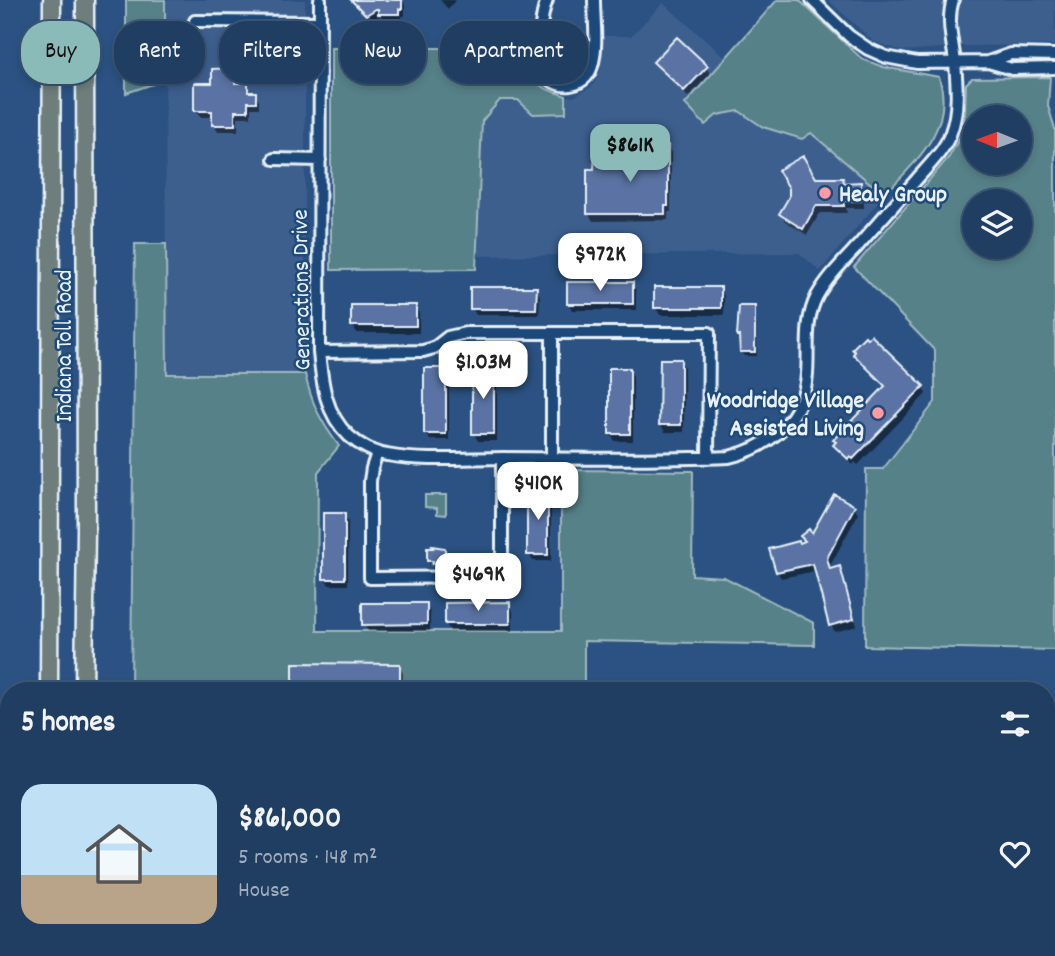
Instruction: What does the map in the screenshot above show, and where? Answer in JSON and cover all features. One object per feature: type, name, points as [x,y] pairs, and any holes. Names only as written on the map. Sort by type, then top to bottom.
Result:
[{"type":"highway","name":"Indiana Toll Road","points":[[49,682],[51,0]]},
{"type":"highway","name":"Indiana Toll Road","points":[[84,682],[85,0]]},
{"type":"street","name":"Generations Drive","points":[[320,0],[320,21]]},
{"type":"street","points":[[547,0],[541,19],[540,64],[554,83],[570,86],[583,80],[592,67],[594,0]]},
{"type":"street","points":[[812,0],[849,36],[868,49],[902,61],[988,62],[1012,69],[1055,68]]},
{"type":"street","name":"Generations Drive","points":[[320,84],[319,352],[324,392],[337,421],[348,435],[377,453],[414,458],[729,457],[757,449],[782,430],[798,408],[807,376],[810,313],[817,295],[944,147],[955,120],[957,106],[955,62],[950,37],[950,9],[953,0]]},
{"type":"street","points":[[988,62],[1011,54],[1055,55]]},
{"type":"street","points":[[274,159],[320,160]]},
{"type":"street","points":[[319,352],[423,351],[433,348],[448,337],[466,333],[709,333],[708,458]]},
{"type":"street","points":[[552,333],[552,458]]},
{"type":"street","points":[[377,453],[370,481],[370,578],[502,578],[502,458]]},
{"type":"shaded area","points":[[165,0],[305,0],[305,21],[219,21],[219,84],[305,84],[305,374],[166,374],[165,84],[205,84],[205,21],[165,21]]},
{"type":"shaded area","points":[[828,0],[1055,0],[1055,45],[966,46],[902,51],[873,41]]},
{"type":"shaded area","points":[[663,3],[726,58],[685,104],[705,125],[717,115],[739,111],[763,127],[811,132],[884,195],[820,271],[799,253],[476,256],[482,121],[500,100],[518,100],[565,112],[566,96],[574,97],[591,87],[598,77],[601,68],[601,36],[631,36]]},
{"type":"green space","points":[[126,0],[165,0],[165,21],[126,21]]},
{"type":"green space","points":[[777,0],[799,0],[862,59],[883,67],[939,77],[943,95],[937,128],[920,156],[884,195],[811,133],[802,139],[763,127],[739,111],[717,115],[705,125],[685,104]]},
{"type":"green space","points":[[331,48],[340,48],[340,84],[426,84],[426,48],[440,48],[440,84],[540,84],[566,96],[566,113],[533,114],[518,100],[500,100],[482,121],[476,269],[331,270]]},
{"type":"green space","points":[[1050,77],[1048,106],[1055,129],[1055,650],[865,646],[866,469],[883,469],[935,402],[935,351],[854,267],[949,157],[962,130],[962,175],[1032,175],[1032,105],[965,105],[966,84],[972,78]]},
{"type":"green space","points":[[126,84],[153,84],[126,93]]},
{"type":"green space","points":[[135,244],[166,244],[167,374],[305,374],[318,412],[339,446],[318,472],[317,631],[561,631],[561,470],[693,471],[692,575],[724,577],[814,623],[814,645],[584,641],[584,682],[131,682]]},
{"type":"green space","points":[[425,495],[446,495],[446,515],[437,514],[437,508],[425,507]]},
{"type":"building","points":[[351,0],[402,0],[402,9],[399,9],[399,14],[378,14],[376,9],[366,15]]},
{"type":"building","points":[[677,37],[708,66],[684,91],[653,62]]},
{"type":"building","points":[[212,69],[219,69],[219,84],[248,84],[248,92],[256,92],[256,102],[248,102],[248,111],[235,111],[235,125],[212,125],[212,111],[194,111],[194,84],[212,83]]},
{"type":"building","points":[[637,145],[668,145],[668,206],[665,206],[665,214],[587,214],[587,169],[594,169],[595,151],[608,151],[608,163],[628,163],[628,170],[637,170]]},
{"type":"building","name":"Healy Group","points":[[803,156],[816,178],[843,178],[844,183],[861,182],[861,201],[843,201],[844,206],[816,206],[803,229],[779,214],[789,197],[789,188],[778,170]]},
{"type":"building","points":[[567,282],[633,282],[633,304],[567,304]]},
{"type":"building","points":[[470,287],[537,287],[536,309],[470,309]]},
{"type":"building","points":[[654,287],[721,287],[721,308],[654,308]]},
{"type":"building","points":[[351,305],[416,305],[416,326],[351,326]]},
{"type":"building","points":[[739,306],[755,306],[755,352],[740,352],[737,336]]},
{"type":"building","name":"Woodridge Village Assisted Living","points":[[871,335],[924,386],[853,459],[850,456],[848,459],[833,445],[836,442],[833,440],[885,386],[853,354],[855,352],[852,349],[865,336],[868,339]]},
{"type":"building","points":[[660,359],[681,359],[681,425],[659,425]]},
{"type":"building","points":[[424,368],[446,368],[446,434],[424,434]]},
{"type":"building","points":[[472,368],[494,368],[494,434],[472,434]]},
{"type":"building","points":[[609,368],[630,368],[630,434],[609,434]]},
{"type":"building","points":[[527,489],[548,489],[548,555],[527,555]]},
{"type":"building","points":[[834,494],[855,506],[827,558],[830,569],[840,566],[854,619],[829,626],[813,564],[776,572],[769,549],[805,541],[800,536],[809,529],[812,533]]},
{"type":"building","points":[[323,513],[345,513],[345,579],[323,579]]},
{"type":"building","points":[[432,546],[445,548],[445,561],[432,564],[433,561],[427,561],[427,548],[433,548]]},
{"type":"building","points":[[510,602],[510,624],[445,624],[445,603]]},
{"type":"building","points":[[362,603],[427,603],[427,624],[362,625]]},
{"type":"building","points":[[293,663],[400,664],[400,682],[293,682]]},
{"type":"place","name":"Healy Group","points":[[825,193]]},
{"type":"place","name":"Woodridge Village Assisted Living","points":[[878,413]]}]
